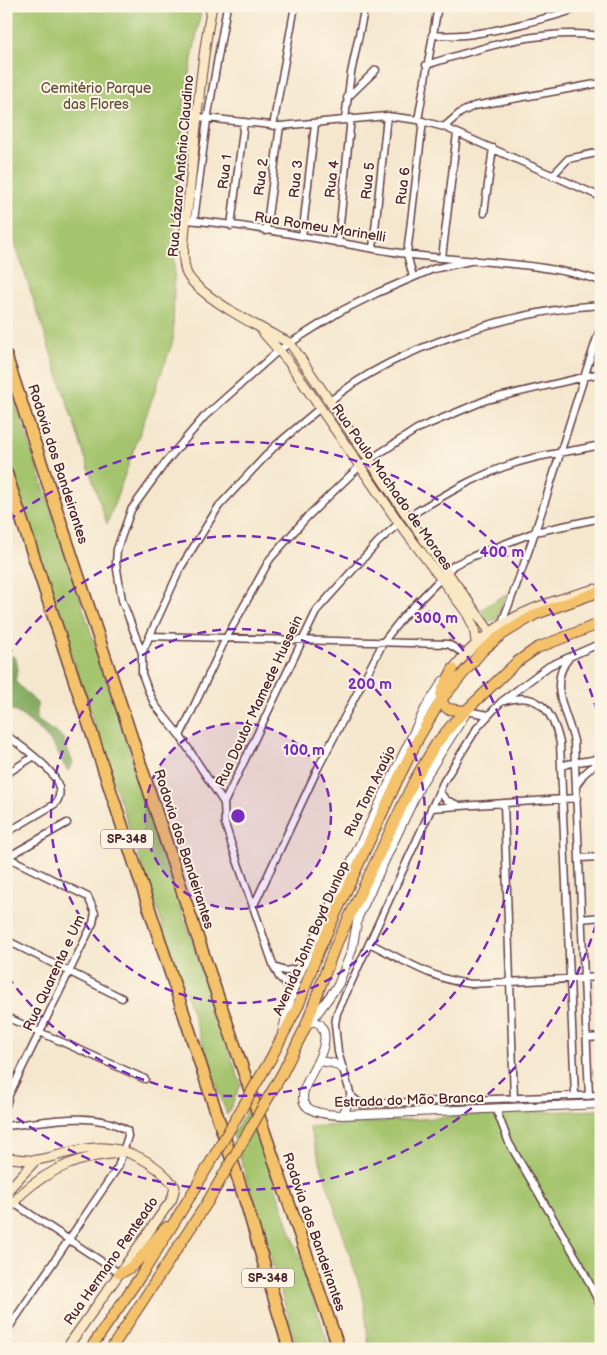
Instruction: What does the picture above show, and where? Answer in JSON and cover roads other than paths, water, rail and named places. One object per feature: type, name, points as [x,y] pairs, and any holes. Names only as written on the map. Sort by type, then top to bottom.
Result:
[{"type":"highway","name":"Rodovia dos Bandeirantes","points":[[6,356],[196,932],[339,1349]]},
{"type":"highway","name":"SP-348","points":[[6,472],[247,1206],[289,1349]]},
{"type":"main road","name":"Rua Lázaro Antônio Claudino","points":[[212,6],[197,117],[190,220],[185,259],[186,273],[207,294],[290,343]]},
{"type":"main road","name":"Rua Lázaro Antônio Claudino","points":[[254,323],[279,350]]},
{"type":"main road","name":"Rua Paulo Machado de Moraes","points":[[290,343],[408,517],[490,632]]},
{"type":"main road","name":"Rua Paulo Machado de Moraes","points":[[279,350],[399,522],[471,621],[476,642]]},
{"type":"main road","points":[[466,711],[448,708],[441,700],[441,691],[453,669],[476,642],[502,622],[524,610],[577,596],[601,587]]},
{"type":"main road","name":"Avenida John Boyd Dunlop","points":[[90,1349],[196,1187],[280,1042],[299,1004],[318,952],[398,779],[419,737],[441,700],[483,650],[500,636],[536,614],[577,596],[601,591]]},
{"type":"main road","name":"Avenida John Boyd Dunlop","points":[[111,1349],[125,1331],[207,1203],[282,1074],[309,1024],[334,949],[414,781],[444,733],[494,681],[517,662],[537,648],[601,623]]},
{"type":"main road","points":[[6,1158],[36,1160],[96,1147],[111,1148],[123,1152]]},
{"type":"main road","points":[[6,1212],[9,1200],[50,1172],[87,1159],[123,1152]]},
{"type":"main road","name":"Rua Hermano Penteado","points":[[66,1349],[172,1198],[175,1186],[160,1170],[149,1162],[123,1152]]},
{"type":"main road","points":[[36,1160],[50,1172]]},
{"type":"main road","points":[[6,1192],[36,1160]]},
{"type":"main road","points":[[119,1273],[130,1267],[162,1231],[174,1222]]},
{"type":"main road","points":[[117,1349],[125,1331]]},
{"type":"street","points":[[190,220],[227,6]]},
{"type":"street","name":"Rua 2","points":[[266,231],[276,126],[295,6]]},
{"type":"street","name":"Rua 4","points":[[338,243],[348,119],[347,98],[365,6]]},
{"type":"street","name":"Rua 6","points":[[407,254],[426,65],[438,6]]},
{"type":"street","points":[[432,35],[479,33],[555,16],[580,6]]},
{"type":"street","points":[[426,65],[480,48],[544,37],[584,33],[601,36]]},
{"type":"street","points":[[347,98],[376,70]]},
{"type":"street","points":[[444,127],[460,113],[474,106],[601,83]]},
{"type":"street","points":[[197,117],[207,120],[276,126],[315,124],[387,116],[421,120],[444,127],[601,197]]},
{"type":"street","name":"Rua 5","points":[[373,248],[387,116]]},
{"type":"street","name":"Rua 1","points":[[231,226],[244,122]]},
{"type":"street","name":"Rua 3","points":[[302,237],[315,124]]},
{"type":"street","points":[[442,258],[457,133]]},
{"type":"street","points":[[484,213],[492,148]]},
{"type":"street","points":[[552,176],[560,164],[568,159],[601,152]]},
{"type":"street","name":"Rua Romeu Marinelli","points":[[190,220],[407,254],[556,269],[601,280]]},
{"type":"street","points":[[407,254],[413,277]]},
{"type":"street","name":"Rua Romeu Marinelli","points":[[432,269],[442,258]]},
{"type":"street","name":"Rua Romeu Marinelli","points":[[142,653],[122,600],[118,579],[118,549],[125,522],[146,487],[204,417],[279,350],[341,311],[432,269],[474,260]]},
{"type":"street","points":[[330,402],[358,381],[392,361],[457,335],[498,322],[601,305]]},
{"type":"street","points":[[502,622],[535,532],[558,455],[601,326]]},
{"type":"street","points":[[180,736],[225,640],[270,559],[306,517],[368,459],[417,429],[486,400],[601,373]]},
{"type":"street","points":[[293,990],[279,977],[274,967],[225,824],[224,803],[180,736],[155,705],[142,674],[142,653],[181,567],[219,506],[274,447],[320,408]]},
{"type":"street","points":[[408,517],[475,478],[533,458],[558,455],[601,445]]},
{"type":"street","points":[[254,906],[318,768],[384,641],[413,606],[448,571],[471,557],[535,532],[601,518]]},
{"type":"street","name":"Rua Doutor Mamede Hussein","points":[[224,803],[317,610],[372,548],[399,522]]},
{"type":"street","points":[[150,636],[225,640],[384,641],[448,644],[465,654]]},
{"type":"street","points":[[343,1115],[351,1096],[335,1038],[335,1024],[352,976],[439,791],[457,757],[488,715],[534,675],[572,654],[601,643]]},
{"type":"street","points":[[572,654],[559,674],[558,684],[574,741],[589,1096]]},
{"type":"street","name":"Rua Tom Araújo","points":[[280,1042],[293,990],[302,968],[425,709],[453,669]]},
{"type":"street","points":[[501,702],[526,698],[540,704],[548,710],[557,731],[562,766],[575,1096]]},
{"type":"street","points":[[333,994],[352,950],[358,917],[421,784],[435,759],[463,720],[466,711],[488,715]]},
{"type":"street","points":[[6,735],[56,777],[60,792],[55,804],[6,834]]},
{"type":"street","points":[[6,774],[33,757]]},
{"type":"street","points":[[562,766],[575,761],[601,758]]},
{"type":"street","points":[[576,786],[583,775],[601,758]]},
{"type":"street","points":[[439,791],[448,801],[462,806]]},
{"type":"street","points":[[431,808],[577,798]]},
{"type":"street","points":[[504,803],[514,1099]]},
{"type":"street","points":[[7,857],[67,823]]},
{"type":"street","name":"Rua Quarenta e Um","points":[[6,1106],[8,1094],[70,972],[93,923],[95,914],[88,897],[7,857]]},
{"type":"street","points":[[579,858],[601,857]]},
{"type":"street","points":[[581,919],[601,918]]},
{"type":"street","points":[[6,940],[122,998]]},
{"type":"street","points":[[369,943],[441,978],[456,983],[601,977]]},
{"type":"street","points":[[274,967],[285,971],[302,968]]},
{"type":"street","points":[[309,1024],[333,994],[352,976]]},
{"type":"street","points":[[6,1018],[145,1080]]},
{"type":"street","name":"Estrada do Mão Branca","points":[[309,1024],[320,1024],[326,1036],[318,1061],[305,1083],[303,1096],[306,1104],[315,1112],[343,1115],[601,1104]]},
{"type":"street","points":[[587,1038],[601,1037]]},
{"type":"street","points":[[318,1061],[333,1063],[343,1069]]},
{"type":"street","points":[[351,1096],[366,1105],[601,1095]]},
{"type":"street","points":[[496,1109],[509,1143],[576,1256],[601,1308]]},
{"type":"street","points":[[6,1126],[81,1119],[102,1121],[127,1130],[128,1136],[118,1167],[6,1332]]},
{"type":"street","points":[[9,1200],[68,1241],[119,1273]]},
{"type":"park label","name":"Cemitério Parque das Flores","points":[[96,96]]}]
